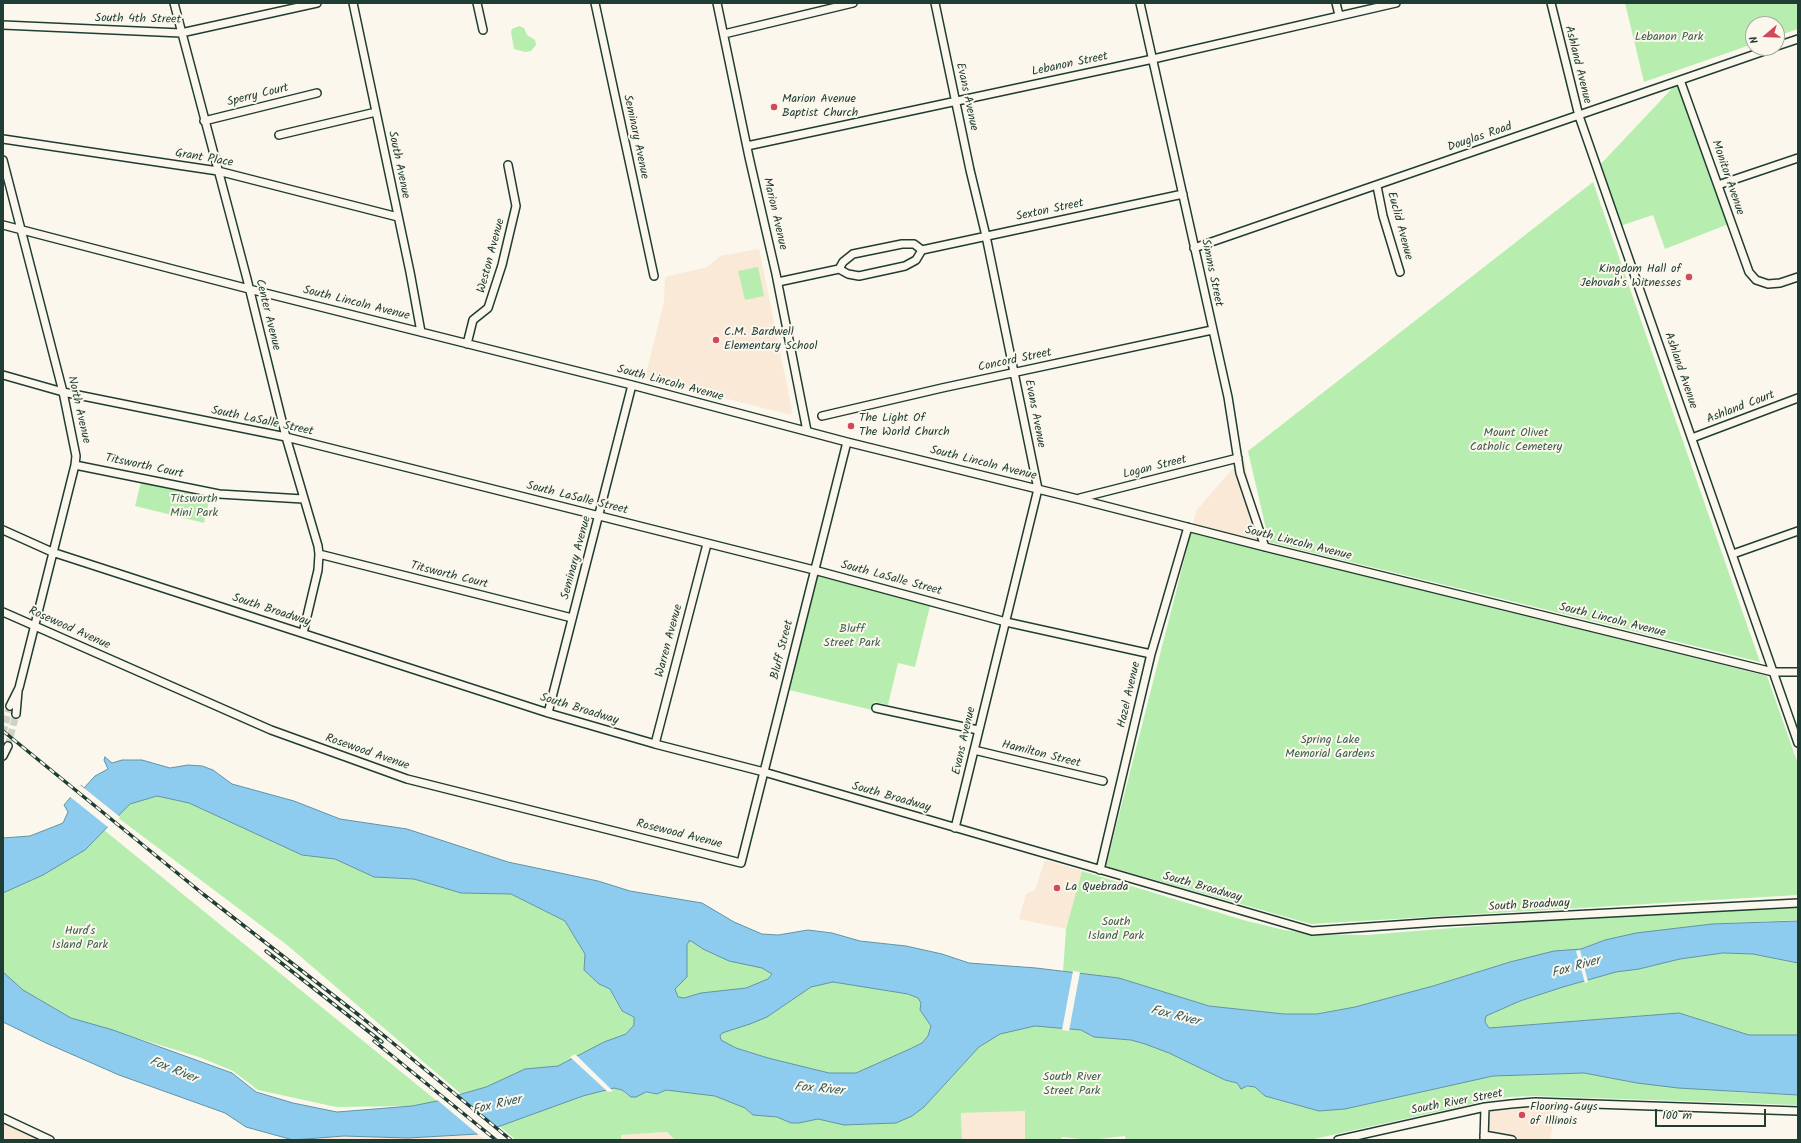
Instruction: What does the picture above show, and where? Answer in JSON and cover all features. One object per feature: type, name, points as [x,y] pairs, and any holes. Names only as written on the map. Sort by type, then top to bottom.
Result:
[{"type":"street","name":"Center Avenue","points":[[174,3],[286,437],[319,554],[318,570],[303,633]]},
{"type":"street","name":"South 4th Street","points":[[3,25],[181,33],[317,3]]},
{"type":"street","name":"South Avenue","points":[[353,3],[398,217],[420,332]]},
{"type":"street","points":[[477,3],[483,30]]},
{"type":"street","name":"Seminary Avenue","points":[[595,3],[654,276]]},
{"type":"street","name":"Marion Avenue","points":[[717,3],[747,146],[778,282],[807,431]]},
{"type":"street","points":[[724,34],[853,3]]},
{"type":"street","name":"Evans Avenue","points":[[935,3],[955,102],[986,236],[1038,489],[955,828]]},
{"type":"street","name":"Simms Street","points":[[1140,3],[1228,396],[1240,473],[1265,547]]},
{"type":"street","points":[[1336,3],[1339,15]]},
{"type":"street","name":"Lebanon Street","points":[[747,146],[955,102],[1396,3]]},
{"type":"street","name":"Ashland Avenue","points":[[1551,3],[1578,116],[1733,554],[1798,743]]},
{"type":"street","points":[[1785,43],[1798,39]]},
{"type":"street","name":"Douglas Road","points":[[1194,248],[1750,56]]},
{"type":"street","name":"Monitor Avenue","points":[[1680,80],[1746,267],[1756,280],[1774,284],[1798,277]]},
{"type":"street","name":"Sperry Court","points":[[204,121],[317,92]]},
{"type":"street","points":[[279,135],[376,112]]},
{"type":"street","name":"Grant Place","points":[[3,139],[218,171],[398,217]]},
{"type":"street","points":[[1718,185],[1798,158]]},
{"type":"street","name":"North Avenue","points":[[3,160],[63,392],[75,445],[76,465],[52,552],[35,626],[18,688],[10,706]]},
{"type":"street","name":"Weston Avenue","points":[[467,344],[473,320],[488,308],[496,287],[506,250],[516,206],[508,166]]},
{"type":"street","name":"Euclid Avenue","points":[[1377,186],[1383,216],[1400,272]]},
{"type":"street","name":"Sexton Street","points":[[922,250],[1183,194]]},
{"type":"street","name":"South Lincoln Avenue","points":[[3,225],[249,289],[632,385],[847,442],[1265,547],[1773,672],[1798,672]]},
{"type":"street","points":[[778,282],[839,269],[848,274],[860,276],[867,275],[905,266],[916,260],[922,250],[914,244],[902,244],[853,254],[843,262],[839,269]]},
{"type":"street","name":"Concord Street","points":[[822,416],[942,388],[1212,330]]},
{"type":"street","name":"South LaSalle Street","points":[[3,375],[63,392],[286,437],[814,570],[1006,622],[1151,654]]},
{"type":"street","name":"Seminary Avenue","points":[[548,713],[632,385]]},
{"type":"street","name":"Ashland Court","points":[[1692,438],[1798,398]]},
{"type":"street","name":"Bluff Street","points":[[741,863],[847,442]]},
{"type":"street","name":"Logan Street","points":[[1078,499],[1238,458]]},
{"type":"street","name":"Titsworth Court","points":[[76,465],[219,494],[303,500]]},
{"type":"street","name":"Hazel Avenue","points":[[1100,870],[1151,654],[1188,527]]},
{"type":"street","name":"South Broadway","points":[[3,530],[52,552],[548,713],[655,744],[764,772],[1312,931],[1438,922],[1798,902]]},
{"type":"street","points":[[1733,554],[1798,531]]},
{"type":"street","name":"Warren Avenue","points":[[655,744],[707,544]]},
{"type":"street","name":"Titsworth Court","points":[[319,554],[572,618]]},
{"type":"street","name":"Rosewood Avenue","points":[[3,612],[272,730],[407,779],[741,863]]},
{"type":"street","name":"North Avenue","points":[[16,714],[18,688]]},
{"type":"street","points":[[876,708],[978,730]]},
{"type":"street","points":[[3,756],[8,746]]},
{"type":"street","name":"Hamilton Street","points":[[974,750],[1103,781]]},
{"type":"street","name":"South River Street","points":[[1338,1140],[1485,1107],[1535,1102],[1798,1111]]},
{"type":"street","points":[[1485,1107],[1484,1137],[1512,1140]]},
{"type":"street","points":[[3,1118],[50,1140]]},
{"type":"shaded area","name":"C.M. Bardwell Elementary School","points":[[759,249],[792,410],[791,415],[645,378],[664,302],[665,277],[704,268],[720,256]]},
{"type":"shaded area","points":[[1242,458],[1244,458],[1261,544],[1193,525],[1196,511]]},
{"type":"shaded area","points":[[1045,860],[1082,871],[1066,929],[1019,919],[1026,894],[1035,890]]},
{"type":"shaded area","points":[[1557,1104],[1550,1140],[1520,1140],[1486,1134],[1487,1108]]},
{"type":"shaded area","points":[[1025,1111],[1025,1140],[962,1140],[961,1113]]},
{"type":"shaded area","points":[[3,1122],[49,1140],[3,1140]]},
{"type":"shaded area","points":[[667,1132],[675,1140],[621,1140],[621,1135]]},
{"type":"shaded area","points":[[478,1134],[485,1140],[321,1140],[321,1137],[344,1136],[408,1138]]},
{"type":"green space","name":"Lebanon Park","points":[[1625,3],[1798,3],[1798,29],[1785,33],[1785,16],[1745,16],[1745,47],[1644,82]]},
{"type":"green space","points":[[519,26],[524,28],[527,35],[535,40],[536,45],[531,51],[525,52],[514,49],[511,32],[512,29]]},
{"type":"green space","points":[[1680,80],[1731,223],[1665,249],[1653,215],[1617,227],[1597,168]]},
{"type":"green space","name":"Mount Olivet Catholic Cemetery","points":[[1593,182],[1760,662],[1269,542],[1248,451]]},
{"type":"green space","points":[[758,267],[764,296],[745,300],[738,271]]},
{"type":"green space","name":"Titsworth Mini Park","points":[[141,482],[210,497],[204,523],[135,506]]},
{"type":"green space","name":"Spring Lake Memorial Gardens","points":[[1191,533],[1767,676],[1798,764],[1798,895],[1311,924],[1106,866]]},
{"type":"green space","name":"Bluff Street Park","points":[[814,570],[931,602],[915,667],[898,663],[888,705],[874,702],[872,710],[785,689]]},
{"type":"green space","points":[[157,796],[189,803],[302,855],[335,859],[374,877],[414,879],[461,893],[511,894],[565,921],[585,954],[584,970],[599,984],[610,989],[621,1011],[634,1017],[634,1025],[626,1034],[604,1042],[558,1066],[525,1069],[486,1087],[461,1094],[287,945],[117,817],[130,804]]},
{"type":"green space","name":"Hurd's Island Park","points":[[104,830],[437,1101],[412,1106],[336,1107],[258,1090],[233,1071],[199,1057],[71,1018],[23,990],[3,972],[3,893],[43,875],[85,850]]},
{"type":"green space","name":"South Island Park","points":[[1082,871],[1243,920],[1284,930],[1312,934],[1367,935],[1550,920],[1756,909],[1798,908],[1798,920],[1712,924],[1636,933],[1605,940],[1581,949],[1510,962],[1433,986],[1355,1007],[1317,1014],[1284,1014],[1209,1006],[1119,978],[1063,972],[1066,929]]},
{"type":"green space","points":[[689,941],[729,961],[762,968],[772,974],[768,979],[746,988],[701,993],[684,998],[678,997],[675,989],[686,977],[687,945]]},
{"type":"green space","points":[[1723,953],[1753,954],[1798,963],[1798,1035],[1749,1035],[1679,1013],[1489,1028],[1485,1022],[1485,1016],[1520,1001],[1563,987],[1616,972],[1639,969],[1680,959]]},
{"type":"green space","points":[[833,982],[908,994],[918,998],[921,1003],[920,1010],[931,1026],[928,1036],[922,1043],[856,1073],[829,1073],[768,1058],[736,1048],[721,1040],[720,1036],[722,1033],[767,1017],[811,987]]},
{"type":"green space","name":"South River Street Park","points":[[1035,1026],[1081,1030],[1094,1037],[1131,1040],[1145,1044],[1169,1053],[1225,1080],[1237,1083],[1239,1087],[1255,1087],[1265,1096],[1319,1111],[1345,1109],[1493,1076],[1584,1073],[1637,1083],[1719,1089],[1734,1092],[1798,1095],[1798,1105],[1534,1096],[1509,1097],[1310,1140],[1126,1140],[1125,1136],[1091,1140],[1062,1137],[1061,1140],[1025,1140],[1025,1111],[961,1113],[962,1140],[675,1140],[667,1132],[621,1135],[621,1140],[516,1140],[499,1126],[583,1096],[614,1088],[622,1090],[627,1095],[636,1097],[643,1093],[657,1094],[666,1090],[715,1096],[745,1108],[753,1115],[777,1117],[791,1123],[818,1119],[844,1125],[896,1123],[924,1107],[979,1047],[1000,1034]]},
{"type":"water","name":"Fox River","points":[[105,757],[112,763],[122,760],[142,760],[170,768],[188,765],[202,766],[213,770],[232,784],[294,801],[340,819],[407,829],[508,862],[598,881],[630,891],[702,903],[734,922],[762,934],[778,935],[808,930],[832,933],[860,941],[906,946],[942,954],[969,963],[1036,968],[1119,978],[1209,1006],[1284,1014],[1317,1014],[1355,1007],[1433,986],[1510,962],[1554,951],[1581,949],[1605,940],[1636,933],[1712,924],[1798,921],[1798,963],[1753,954],[1723,953],[1680,959],[1639,969],[1616,972],[1563,987],[1520,1001],[1486,1016],[1485,1022],[1489,1028],[1679,1013],[1749,1035],[1798,1035],[1798,1095],[1678,1088],[1637,1083],[1584,1073],[1493,1076],[1345,1109],[1319,1111],[1265,1096],[1255,1087],[1247,1086],[1241,1089],[1237,1083],[1225,1080],[1169,1053],[1145,1044],[1131,1040],[1094,1037],[1081,1030],[1035,1026],[1000,1034],[979,1047],[924,1107],[912,1116],[896,1123],[844,1125],[818,1119],[791,1123],[777,1117],[753,1115],[745,1108],[715,1096],[666,1090],[657,1094],[646,1092],[636,1097],[631,1097],[622,1090],[614,1088],[583,1096],[478,1134],[408,1138],[344,1136],[293,1140],[246,1127],[225,1113],[119,1075],[46,1043],[3,1022],[3,972],[23,990],[71,1018],[113,1030],[232,1073],[256,1092],[293,1103],[337,1112],[412,1106],[437,1101],[486,1087],[525,1069],[558,1066],[604,1042],[626,1034],[634,1025],[634,1017],[622,1011],[610,989],[599,984],[584,970],[585,954],[565,921],[511,894],[461,893],[414,879],[374,877],[335,859],[302,855],[189,803],[157,796],[130,804],[85,850],[43,875],[3,893],[3,838],[30,836],[63,823],[68,812],[64,805],[81,785],[84,788],[95,776],[108,769],[104,760]],"holes":[[[689,941],[729,961],[762,968],[772,974],[768,979],[746,988],[701,993],[684,998],[678,997],[675,989],[687,977],[687,945]],[[833,982],[908,994],[918,998],[921,1003],[920,1010],[931,1026],[928,1036],[922,1043],[856,1073],[829,1073],[768,1058],[736,1048],[721,1040],[720,1036],[722,1033],[767,1017],[811,987]]]},
{"type":"pier","points":[[79,784],[120,817],[109,828],[69,796]]},
{"type":"pier","points":[[1580,950],[1588,982],[1585,983],[1576,951]]},
{"type":"pier","points":[[1073,971],[1080,972],[1069,1031],[1062,1030]]},
{"type":"pier","points":[[575,1054],[613,1091],[608,1092],[570,1057]]},
{"type":"pier","points":[[455,1094],[498,1129],[480,1136],[436,1099]]},
{"type":"tunnel","points":[[3,733],[10,706]]},
{"type":"tunnel","points":[[8,746],[16,714]]},
{"type":"railway","points":[[3,731],[203,894],[360,1016],[511,1140]]},
{"type":"railway","points":[[266,951],[382,1042]]},
{"type":"railway","points":[[374,1041],[496,1140]]},
{"type":"place","name":"Marion Avenue Baptist Church","points":[[774,107]]},
{"type":"place","name":"Kingdom Hall of Jehovah's Witnesses","points":[[1689,277]]},
{"type":"place","name":"C.M. Bardwell Elementary School","points":[[716,340]]},
{"type":"place","name":"The Light Of The World Church","points":[[851,426]]},
{"type":"place","name":"La Quebrada","points":[[1057,888]]},
{"type":"place","name":"Flooring Guys of Illinois","points":[[1522,1115]]}]
